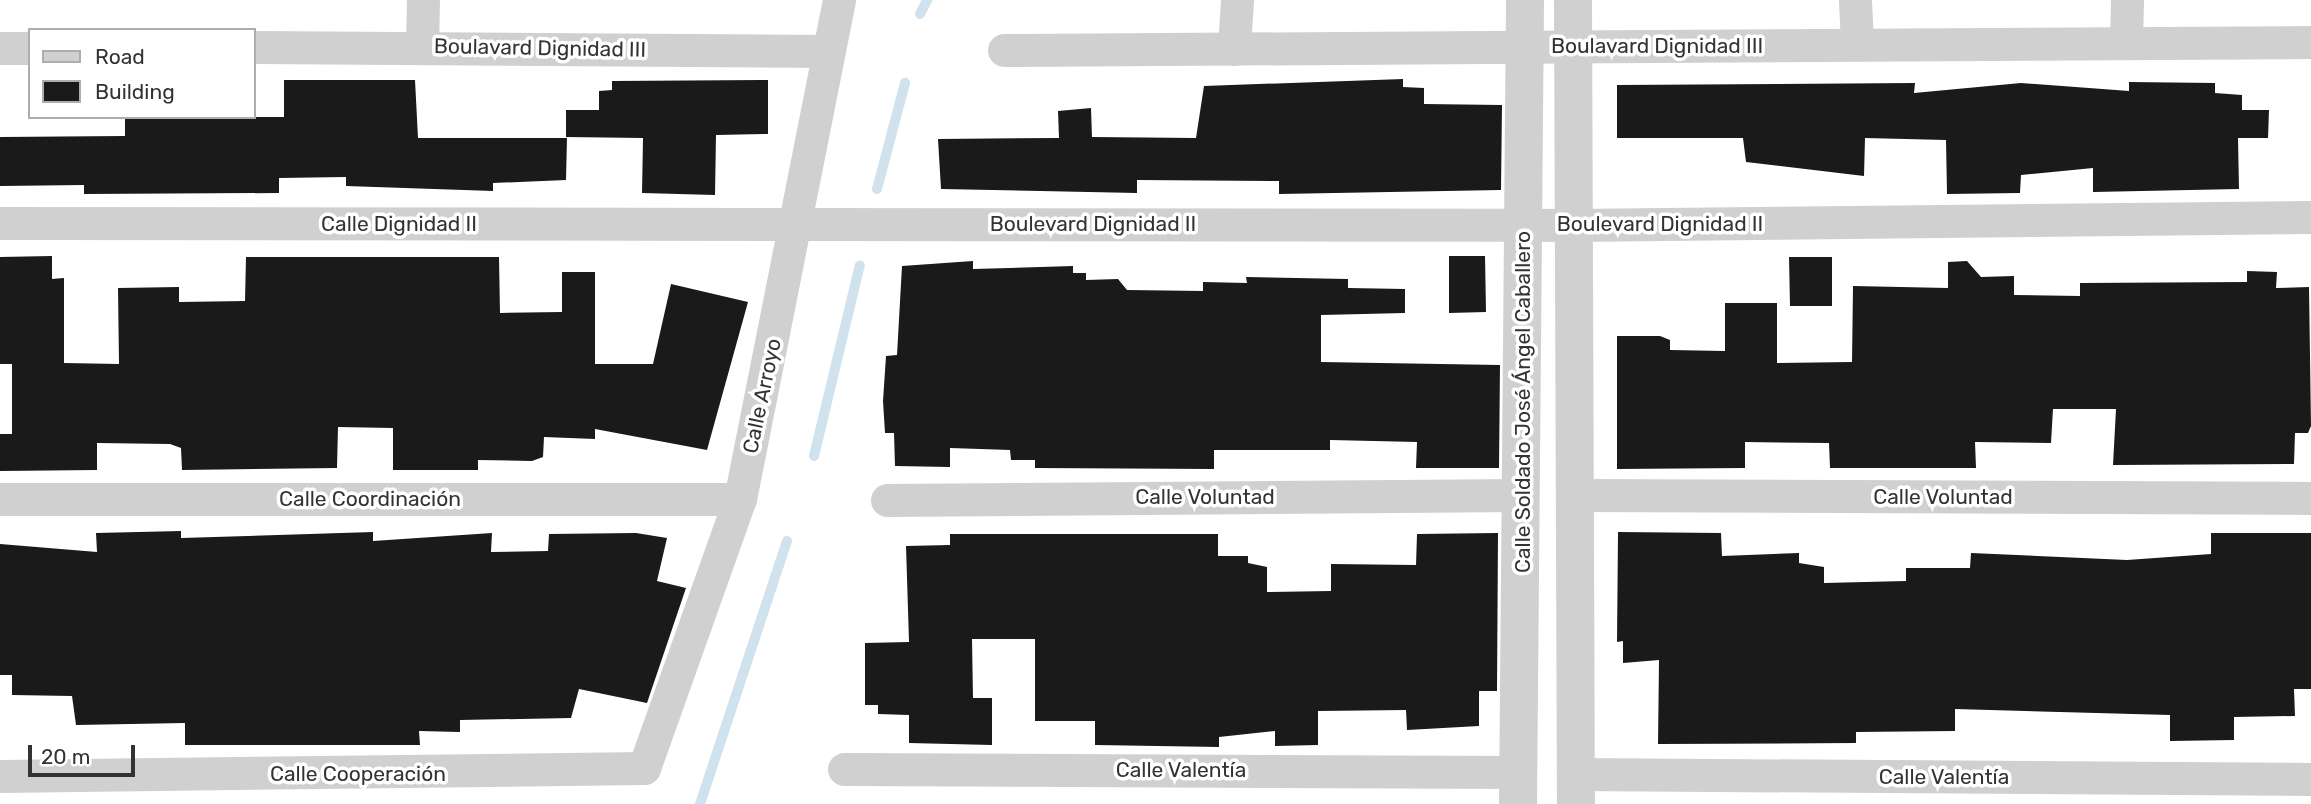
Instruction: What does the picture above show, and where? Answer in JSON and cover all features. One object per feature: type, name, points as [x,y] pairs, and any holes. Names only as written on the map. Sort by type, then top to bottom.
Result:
[{"type":"street","points":[[422,47],[423,0]]},
{"type":"street","name":"Calle Arroyo","points":[[632,772],[651,759],[740,499],[799,225],[827,51],[839,0]]},
{"type":"street","points":[[1234,49],[1237,0]]},
{"type":"street","name":"Calle Soldado José Ángel Caballero","points":[[1518,788],[1525,0]]},
{"type":"street","points":[[1573,0],[1576,789]]},
{"type":"street","points":[[1855,0],[1857,44]]},
{"type":"street","points":[[2126,42],[2127,0]]},
{"type":"street","name":"Boulavard Dignidad III","points":[[1004,50],[2311,42]]},
{"type":"street","name":"Boulavard Dignidad III","points":[[256,47],[827,51]]},
{"type":"street","points":[[0,48],[28,48]]},
{"type":"street","name":"Boulevard Dignidad II","points":[[799,225],[1573,225],[2311,217]]},
{"type":"street","name":"Calle Dignidad II","points":[[0,223],[799,225]]},
{"type":"street","name":"Calle Voluntad","points":[[887,500],[1522,495]]},
{"type":"street","name":"Calle Voluntad","points":[[1574,495],[2311,498]]},
{"type":"street","name":"Calle Coordinación","points":[[0,499],[740,499]]},
{"type":"street","name":"Calle Valentía","points":[[844,769],[1518,788]]},
{"type":"street","name":"Calle Cooperación","points":[[0,776],[632,772]]},
{"type":"street","name":"Calle Valentía","points":[[1576,789],[2311,779]]},
{"type":"building","points":[[1403,79],[1403,87],[1424,88],[1424,104],[1502,105],[1501,190],[1279,194],[1279,181],[1137,180],[1137,193],[941,189],[938,139],[1059,138],[1058,111],[1091,108],[1092,137],[1196,138],[1204,86]]},
{"type":"building","points":[[284,80],[415,80],[418,138],[567,138],[566,180],[493,183],[493,191],[346,186],[346,177],[279,178],[279,193],[84,194],[84,185],[0,186],[0,137],[125,136],[125,119],[284,117]]},
{"type":"building","points":[[768,80],[768,134],[716,135],[715,195],[642,193],[643,138],[566,137],[566,110],[599,110],[599,91],[612,90],[612,81]]},
{"type":"building","points":[[2129,82],[2215,83],[2215,93],[2242,95],[2242,110],[2269,110],[2268,138],[2238,138],[2239,189],[2093,192],[2093,168],[2021,175],[2020,193],[1947,194],[1946,140],[1865,138],[1864,176],[1746,162],[1743,138],[1617,138],[1617,85],[1915,83],[1914,93],[2021,83],[2129,91]]},
{"type":"building","points":[[52,256],[52,279],[64,278],[64,363],[119,364],[118,288],[179,287],[179,302],[245,301],[246,257],[499,257],[500,313],[562,312],[562,272],[595,272],[595,364],[653,364],[671,284],[748,302],[707,450],[595,429],[595,439],[544,437],[543,457],[532,461],[478,460],[478,470],[393,470],[393,428],[338,427],[337,468],[182,470],[181,448],[170,444],[97,443],[97,470],[0,471],[0,434],[12,434],[12,364],[0,364],[0,257]]},
{"type":"building","points":[[1449,256],[1485,256],[1486,312],[1449,313]]},
{"type":"building","points":[[1789,257],[1832,257],[1832,306],[1790,306]]},
{"type":"building","points":[[973,261],[973,269],[1073,266],[1073,273],[1086,273],[1086,280],[1118,279],[1127,290],[1203,291],[1203,282],[1247,283],[1246,277],[1348,279],[1348,288],[1405,289],[1405,313],[1321,315],[1321,362],[1500,365],[1499,468],[1416,468],[1417,442],[1330,440],[1330,450],[1214,450],[1214,469],[1035,468],[1035,460],[1011,460],[1010,450],[950,448],[950,467],[895,466],[894,433],[885,433],[883,401],[886,356],[897,355],[902,266]]},
{"type":"building","points":[[1967,261],[1981,277],[2014,276],[2014,295],[2080,296],[2080,283],[2247,282],[2247,271],[2277,272],[2276,288],[2309,287],[2311,426],[2308,433],[2295,433],[2294,464],[2113,465],[2116,409],[2053,409],[2051,443],[1975,442],[1976,468],[1830,468],[1829,443],[1745,442],[1745,468],[1617,469],[1617,336],[1660,336],[1670,340],[1670,350],[1725,351],[1725,303],[1777,303],[1777,363],[1852,362],[1853,286],[1948,288],[1948,262]]},
{"type":"building","points":[[181,531],[181,538],[373,532],[373,541],[492,533],[491,552],[548,551],[549,534],[636,533],[667,538],[657,581],[686,588],[647,703],[579,689],[571,718],[460,720],[460,732],[419,731],[420,745],[185,745],[185,723],[76,725],[72,696],[12,695],[12,675],[0,675],[0,544],[97,552],[96,533]]},
{"type":"building","points":[[1618,532],[1721,533],[1722,556],[1799,553],[1799,563],[1824,567],[1824,583],[1906,581],[1906,568],[1970,568],[1971,553],[2127,560],[2211,554],[2211,533],[2311,533],[2311,689],[2294,689],[2295,716],[2234,717],[2234,740],[2170,741],[2170,715],[1955,709],[1955,731],[1856,732],[1856,743],[1658,744],[1659,660],[1623,663],[1623,641],[1617,642]]},
{"type":"building","points":[[1498,533],[1497,691],[1479,691],[1479,726],[1407,730],[1406,710],[1318,711],[1318,745],[1275,746],[1275,731],[1219,737],[1219,747],[1095,745],[1095,721],[1035,721],[1035,639],[972,639],[973,698],[992,698],[992,745],[909,743],[909,715],[878,714],[878,705],[865,705],[865,643],[909,642],[906,546],[950,545],[950,534],[1218,534],[1218,556],[1248,556],[1248,563],[1267,567],[1267,592],[1331,591],[1331,564],[1416,565],[1417,534]]},
{"type":"waterway","points":[[920,14],[927,0]]},
{"type":"waterway","points":[[877,189],[905,83]]},
{"type":"waterway","points":[[814,456],[860,265]]},
{"type":"waterway","points":[[700,804],[787,541]]}]
